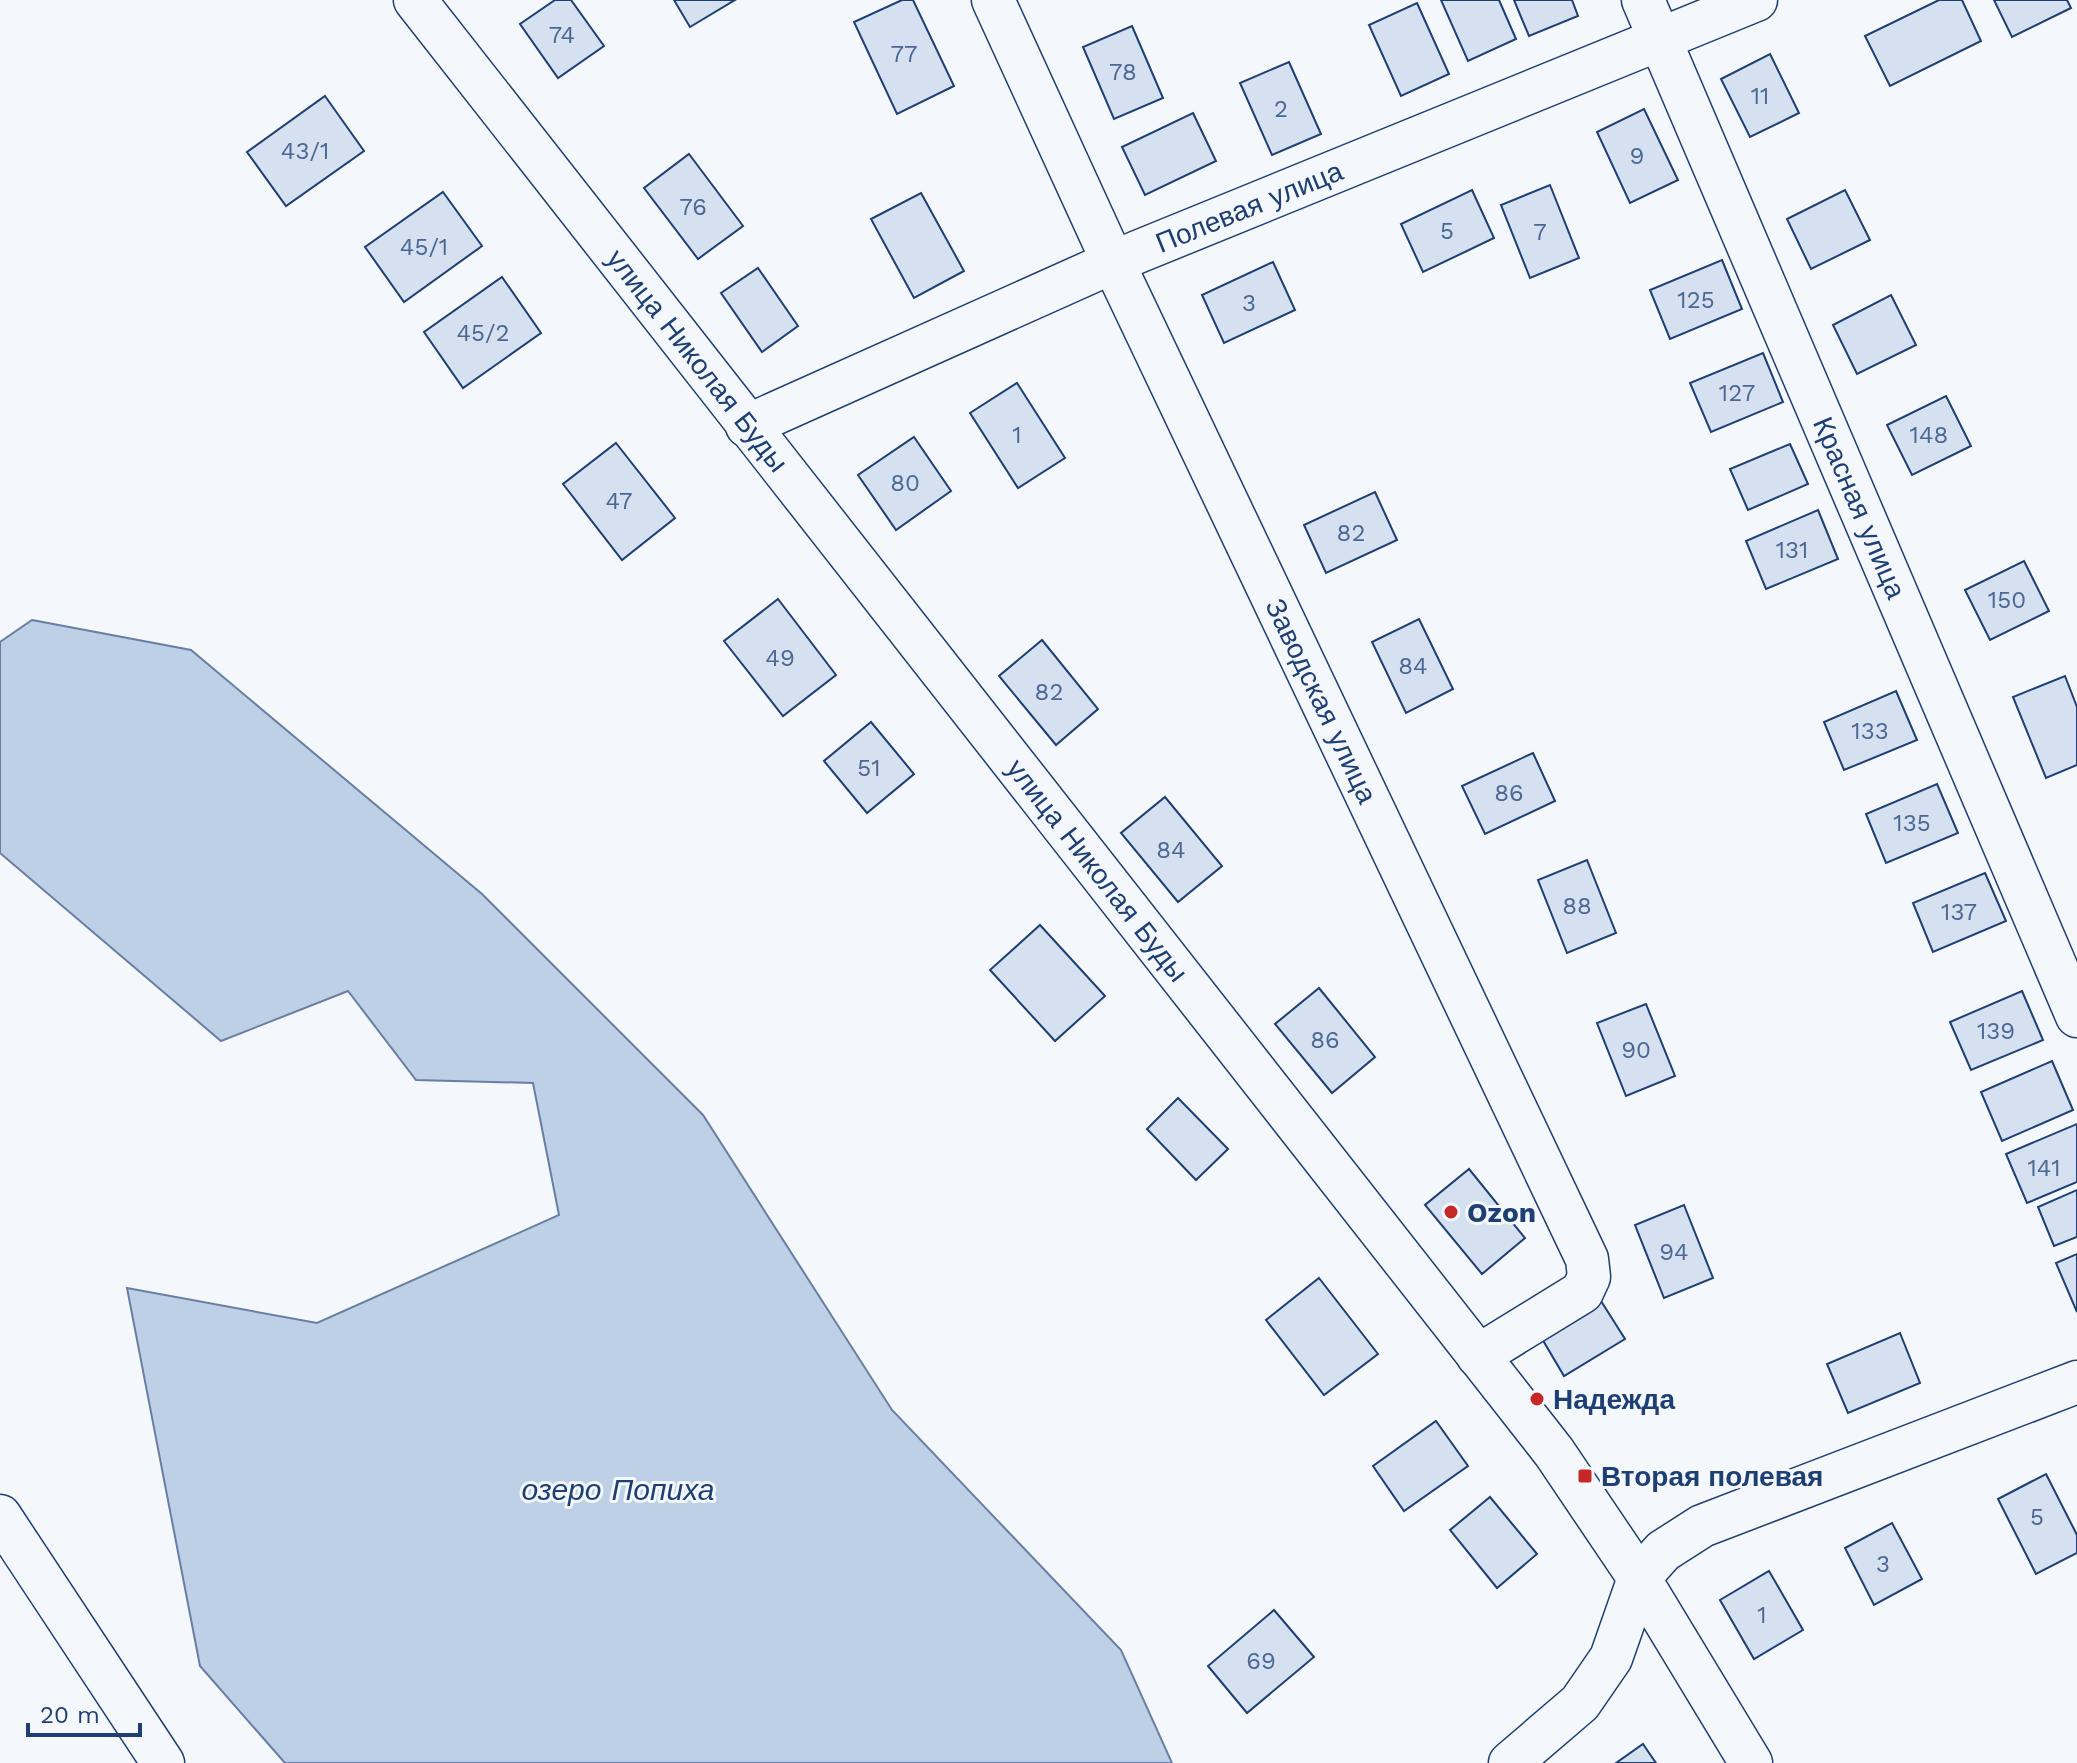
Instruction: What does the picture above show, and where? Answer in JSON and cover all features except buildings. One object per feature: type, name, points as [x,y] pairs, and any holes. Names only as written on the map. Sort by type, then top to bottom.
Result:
[{"type":"street","name":"Заводская улица","points":[[993,0],[1113,262],[1587,1259],[1589,1277],[1582,1292],[1478,1356]]},
{"type":"street","name":"Красная улица","points":[[1643,0],[2077,1016]]},
{"type":"street","name":"Полевая улица","points":[[747,426],[1113,262],[1756,0]]},
{"type":"street","name":"улица Николая Буды","points":[[425,3],[747,426],[1554,1452],[1639,1578],[1751,1763]]},
{"type":"street","points":[[1510,1763],[1580,1703],[1611,1658],[1639,1578],[1663,1551],[1702,1526],[2077,1382]]},
{"type":"street","points":[[0,1516],[163,1763]]},
{"type":"water","name":"озеро Попиха","points":[[32,620],[191,650],[482,894],[703,1115],[892,1410],[1121,1650],[1172,1763],[285,1763],[200,1666],[127,1288],[317,1323],[559,1215],[533,1083],[416,1080],[348,991],[221,1041],[0,853],[0,642]]},
{"type":"place","name":"Ozon","points":[[1451,1212]]},
{"type":"place","name":"Надежда","points":[[1537,1399]]},
{"type":"place","name":"Вторая полевая","points":[[1585,1476]]}]
